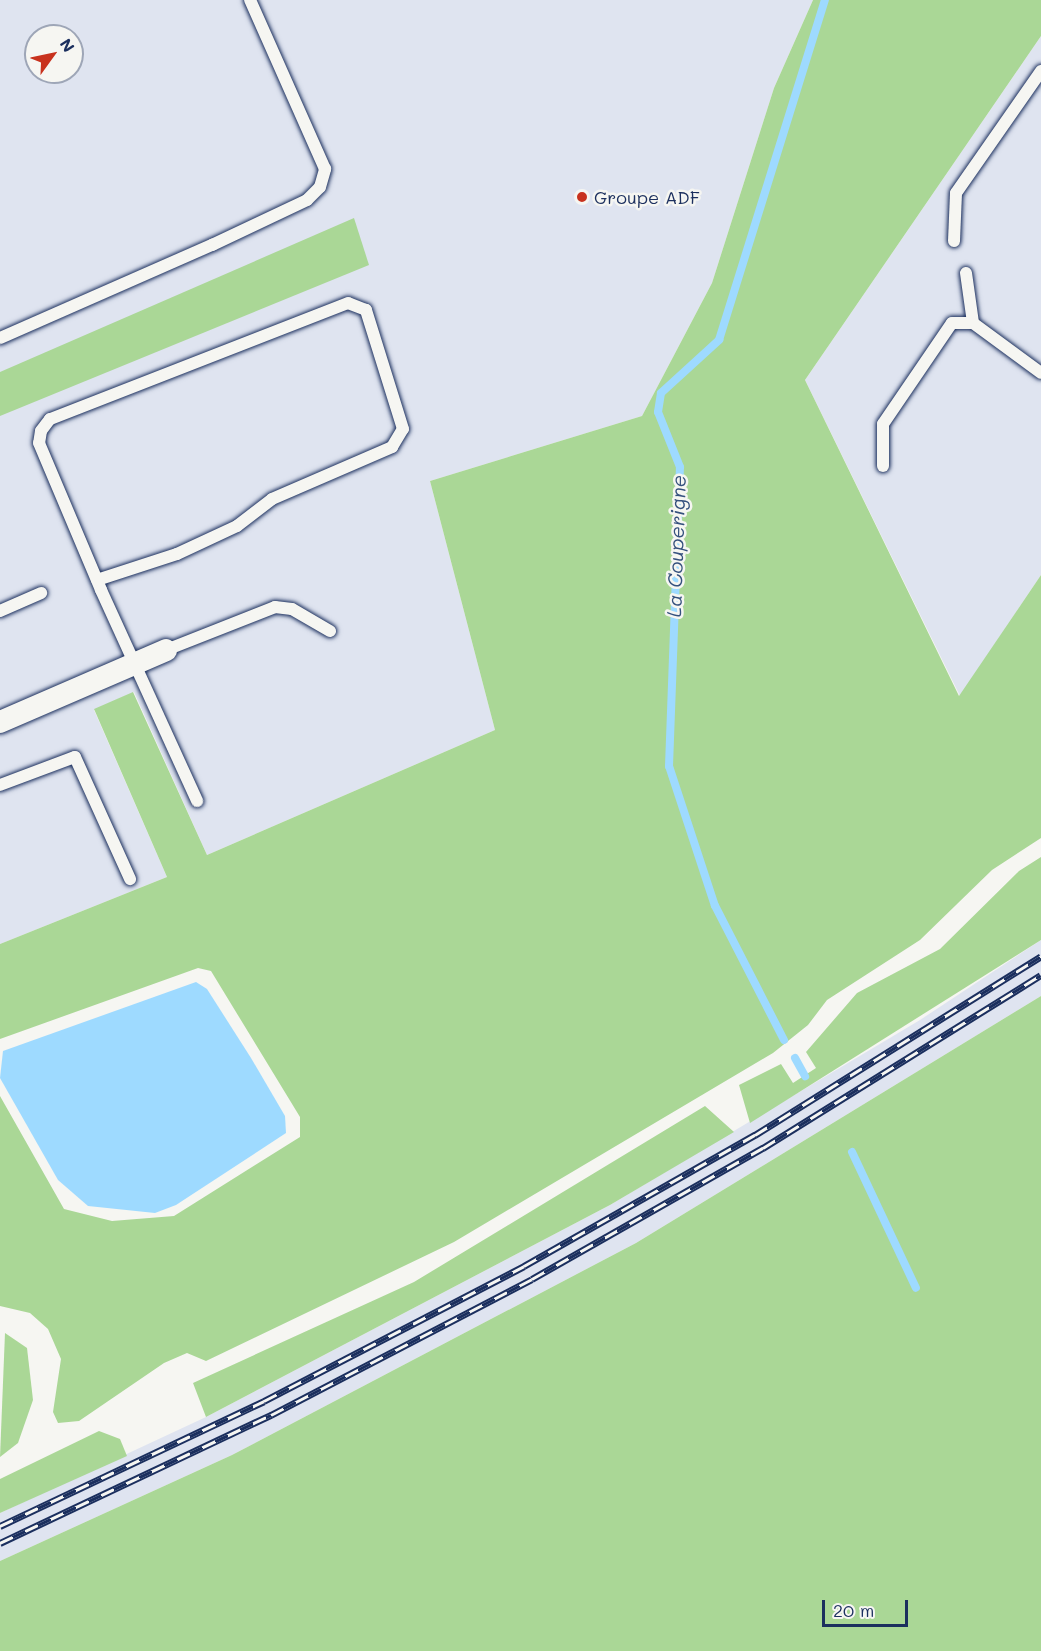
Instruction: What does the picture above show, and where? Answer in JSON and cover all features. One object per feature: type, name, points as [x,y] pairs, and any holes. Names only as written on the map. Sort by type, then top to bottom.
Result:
[{"type":"street","points":[[0,722],[166,650]]},
{"type":"lane","points":[[0,338],[212,245],[307,200],[320,187],[325,169],[250,0]]},
{"type":"lane","points":[[954,241],[956,193],[1041,71]]},
{"type":"lane","points":[[966,273],[973,323]]},
{"type":"lane","points":[[97,580],[177,554],[237,526],[272,499],[392,447],[403,429],[366,309],[348,303],[50,419],[39,443],[97,580],[134,664],[197,801]]},
{"type":"lane","points":[[883,466],[880,444],[889,414],[942,331],[963,320],[973,323],[1040,371]]},
{"type":"lane","points":[[0,611],[41,593]]},
{"type":"lane","points":[[166,650],[275,606],[292,609],[330,631]]},
{"type":"lane","points":[[0,785],[75,757],[130,879]]},
{"type":"shaded area","points":[[0,0],[813,0],[774,88],[712,283],[642,416],[430,481],[495,730],[207,855],[134,692],[94,710],[167,877],[0,944]]},
{"type":"shaded area","points":[[1041,36],[1041,575],[960,696],[805,380]]},
{"type":"shaded area","points":[[1041,940],[1041,996],[636,1243],[232,1455],[0,1561],[0,1513],[206,1417],[610,1205],[920,1020]]},
{"type":"green space","points":[[813,0],[1041,0],[1041,36],[805,380],[959,696],[1041,575],[1041,838],[992,870],[920,940],[827,1000],[808,1025],[773,1053],[454,1242],[206,1361],[187,1353],[164,1363],[79,1421],[58,1423],[53,1412],[61,1359],[48,1329],[30,1313],[0,1306],[0,1096],[64,1209],[112,1221],[174,1216],[300,1137],[300,1117],[211,971],[198,968],[0,1039],[0,944],[167,877],[94,709],[133,692],[207,855],[495,730],[430,481],[642,416],[712,283],[774,88]]},
{"type":"green space","points":[[354,218],[369,265],[0,416],[0,372]]},
{"type":"green space","points":[[1041,857],[1041,940],[750,1123],[739,1085],[781,1064],[793,1083],[816,1068],[806,1052],[857,993],[940,949],[1019,871]]},
{"type":"green space","points":[[1041,996],[1041,1651],[0,1651],[0,1561],[232,1455],[636,1243]]},
{"type":"green space","points":[[705,1106],[734,1132],[610,1205],[206,1417],[193,1383],[414,1282]]},
{"type":"green space","points":[[5,1333],[27,1348],[33,1400],[18,1443],[0,1457]]},
{"type":"green space","points":[[99,1431],[120,1439],[127,1456],[0,1513],[0,1479]]},
{"type":"water","points":[[196,982],[207,989],[251,1058],[285,1116],[286,1133],[176,1205],[155,1213],[88,1206],[58,1180],[0,1078],[3,1051]]},
{"type":"waterway","name":"La Couperigne","points":[[784,1040],[715,906],[669,766],[680,467],[658,412],[661,393],[719,340],[825,0]]},
{"type":"waterway","name":"La Couperigne","points":[[795,1058],[805,1076]]},
{"type":"waterway","name":"La Couperigne","points":[[852,1152],[916,1288]]},
{"type":"railway","points":[[0,1526],[264,1401],[524,1266],[755,1135],[1041,956]]},
{"type":"railway","points":[[0,1543],[271,1415],[532,1279],[763,1148],[1041,975]]},
{"type":"place","name":"Groupe ADF","points":[[582,197]]}]
